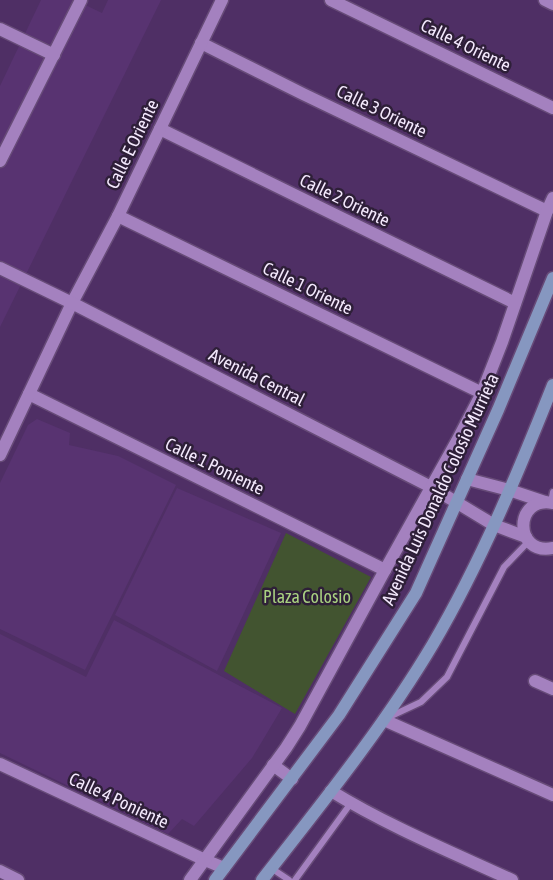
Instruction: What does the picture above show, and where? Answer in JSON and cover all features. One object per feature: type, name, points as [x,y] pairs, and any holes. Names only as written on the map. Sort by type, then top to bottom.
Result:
[{"type":"main road","name":"Avenida Luis Donaldo Colosio Murrieta","points":[[215,880],[339,715],[416,593],[498,410],[553,278]]},
{"type":"main road","points":[[262,880],[347,772],[384,720],[433,643],[482,551],[553,385]]},
{"type":"street","points":[[2,152],[81,0]]},
{"type":"street","name":"Calle E Oriente","points":[[0,454],[222,0]]},
{"type":"street","name":"Calle 4 Oriente","points":[[331,0],[553,108]]},
{"type":"street","points":[[545,0],[553,4]]},
{"type":"street","points":[[0,29],[54,55]]},
{"type":"street","name":"Calle 3 Oriente","points":[[201,43],[548,211]]},
{"type":"street","name":"Calle 2 Oriente","points":[[160,129],[515,303]]},
{"type":"street","points":[[190,880],[300,726],[482,393],[553,198]]},
{"type":"street","name":"Calle 1 Oriente","points":[[118,216],[482,393]]},
{"type":"street","name":"Avenida Central","points":[[0,268],[432,486],[494,525],[527,539],[539,548],[553,548]]},
{"type":"street","name":"Calle 1 Poniente","points":[[29,394],[385,570]]},
{"type":"street","points":[[467,479],[550,500]]},
{"type":"street","points":[[527,539],[523,529],[525,516],[533,506],[550,500]]},
{"type":"street","points":[[535,681],[553,689]]},
{"type":"street","points":[[384,720],[553,795]]},
{"type":"street","name":"Calle 4 Poniente","points":[[0,764],[224,868]]},
{"type":"street","points":[[273,765],[292,779]]},
{"type":"street","points":[[331,791],[403,829],[512,880]]},
{"type":"street","points":[[0,871],[18,880]]},
{"type":"lane","points":[[384,720],[421,702],[447,677],[504,567],[527,539]]},
{"type":"lane","points":[[295,880],[351,803]]},
{"type":"lane","points":[[272,868],[289,880]]},
{"type":"shaded area","points":[[41,0],[75,0],[102,13],[108,0],[161,0],[0,327],[0,86]]},
{"type":"shaded area","points":[[37,419],[70,433],[69,445],[118,456],[176,485],[85,670],[0,629],[0,483],[28,425]]},
{"type":"shaded area","points":[[177,488],[281,533],[217,671],[115,615]]},
{"type":"shaded area","points":[[114,620],[282,708],[252,758],[194,826],[182,819],[168,834],[0,753],[0,634],[86,677]]},
{"type":"green space","name":"Plaza Colosio","points":[[286,533],[371,577],[295,714],[224,671]]}]
